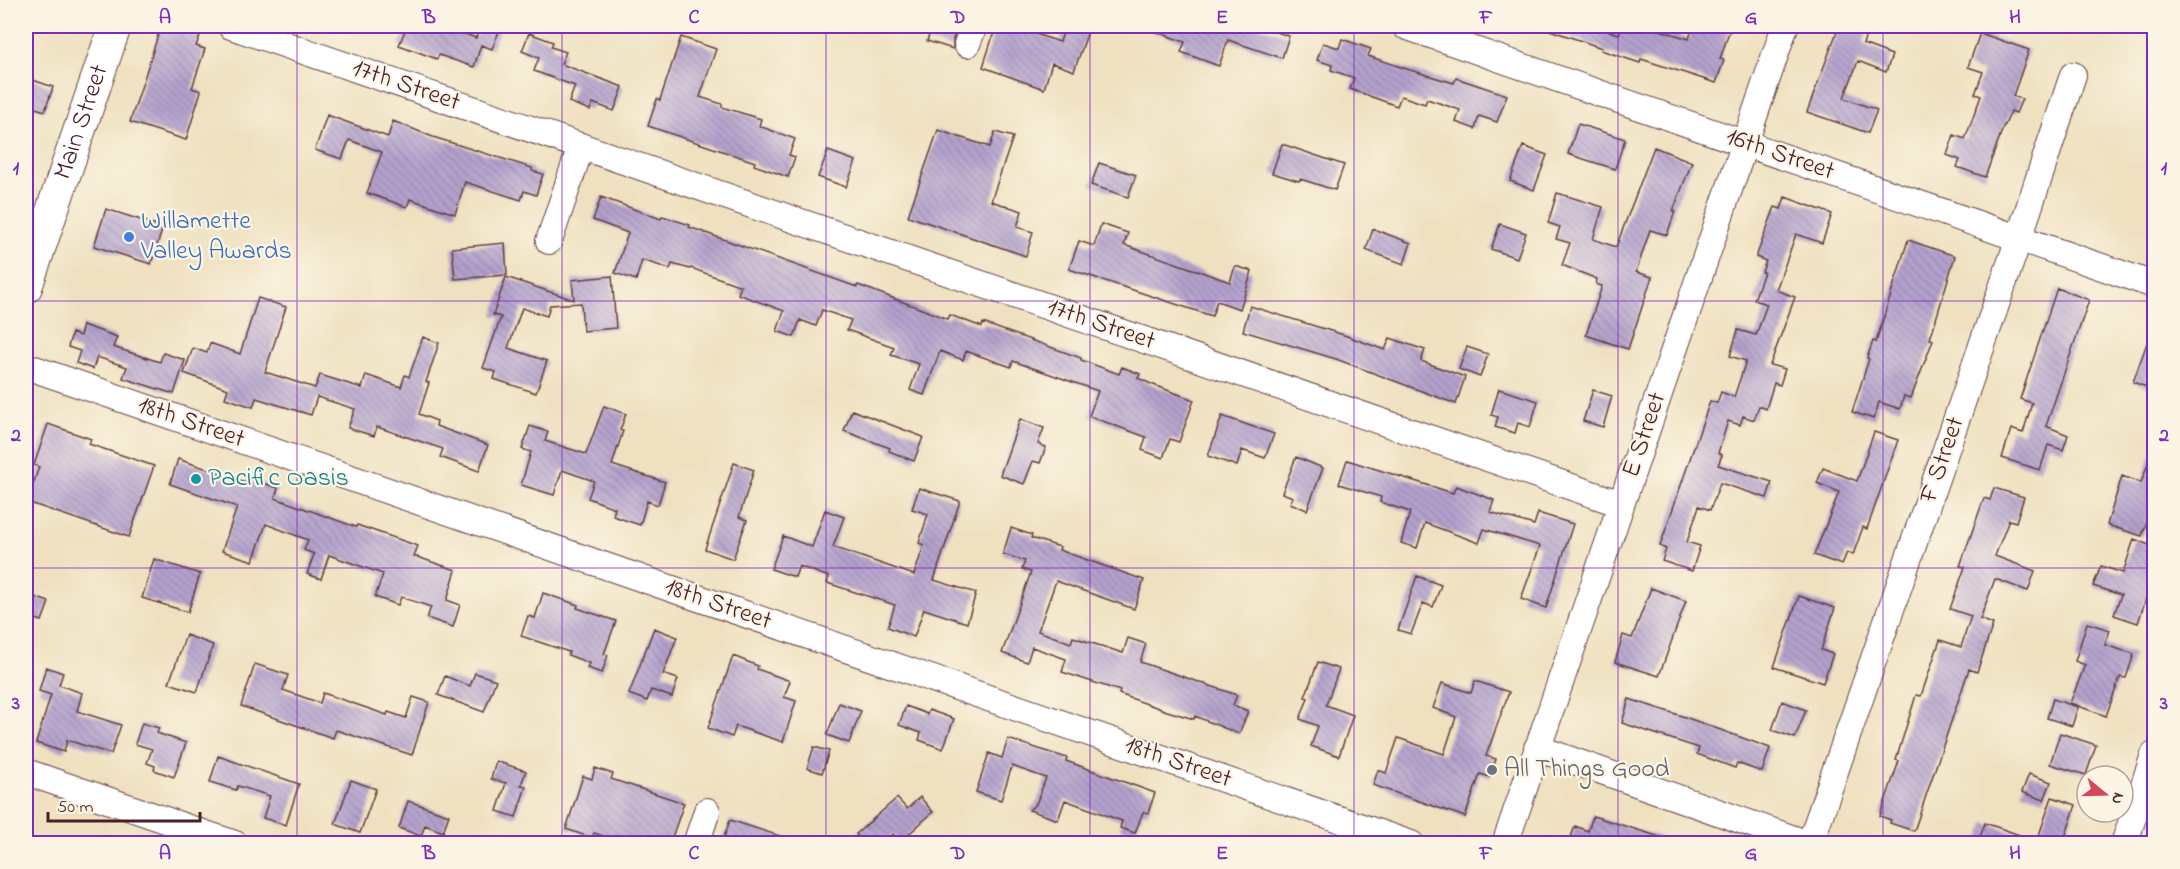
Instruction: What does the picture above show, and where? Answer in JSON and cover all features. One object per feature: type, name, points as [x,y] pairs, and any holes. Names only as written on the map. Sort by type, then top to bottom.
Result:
[{"type":"main road","name":"Main Street","points":[[26,287],[31,251],[115,26]]},
{"type":"street","name":"17th Street","points":[[231,26],[1621,504]]},
{"type":"street","name":"16th Street","points":[[1405,26],[2154,285]]},
{"type":"street","name":"E Street","points":[[1505,843],[1785,26]]},
{"type":"street","name":"F Street","points":[[1809,843],[2019,238],[2073,75]]},
{"type":"street","points":[[549,241],[581,146]]},
{"type":"street","name":"18th Street","points":[[26,366],[1411,843]]},
{"type":"street","points":[[1538,748],[1809,843]]},
{"type":"street","points":[[2124,843],[2154,755]]},
{"type":"street","points":[[26,772],[236,843]]},
{"type":"street","points":[[696,843],[707,811]]},
{"type":"building","points":[[161,26],[179,26],[201,33],[196,46],[205,49],[192,88],[201,91],[186,140],[130,122]]},
{"type":"building","points":[[407,26],[444,26],[476,38],[480,26],[500,29],[492,49],[481,45],[474,67],[439,55],[437,59],[399,45]]},
{"type":"building","points":[[932,26],[958,26],[953,39],[953,49],[927,41]]},
{"type":"building","points":[[996,26],[1021,26],[1020,29],[1060,42],[1065,26],[1090,26],[1074,71],[1052,63],[1044,89],[983,67]]},
{"type":"building","points":[[1146,26],[1257,26],[1289,36],[1282,58],[1228,40],[1219,66],[1181,52],[1185,42],[1145,28]]},
{"type":"building","points":[[1545,26],[1594,26],[1619,34],[1622,26],[1647,26],[1689,39],[1693,26],[1731,26],[1720,59],[1724,60],[1716,83],[1641,59],[1640,63],[1601,50],[1602,48],[1544,28]]},
{"type":"building","points":[[1839,26],[1869,26],[1863,44],[1892,55],[1886,72],[1858,61],[1844,98],[1877,110],[1868,133],[1807,112]]},
{"type":"building","points":[[529,33],[553,42],[551,47],[566,52],[561,64],[623,87],[614,111],[593,103],[590,110],[569,102],[575,86],[534,71],[539,58],[522,51]]},
{"type":"building","points":[[1980,33],[2029,50],[2013,96],[2022,99],[2016,113],[2011,111],[2004,125],[1985,177],[1957,167],[1960,160],[1947,155],[1954,135],[1965,139],[1981,96],[1975,94],[1983,72],[1968,67]]},
{"type":"building","points":[[681,37],[716,49],[700,97],[722,104],[722,107],[761,119],[759,126],[795,139],[789,155],[795,157],[788,177],[754,165],[755,162],[648,126],[657,99],[660,100]]},
{"type":"building","points":[[1342,39],[1371,49],[1368,56],[1454,83],[1456,78],[1507,95],[1497,122],[1479,116],[1475,129],[1456,122],[1460,110],[1427,99],[1425,104],[1401,96],[1397,106],[1350,89],[1354,78],[1331,70],[1332,65],[1317,60],[1323,43],[1339,48]]},
{"type":"building","points":[[30,79],[53,87],[45,111],[26,105],[26,92]]},
{"type":"building","points":[[327,115],[388,137],[393,121],[433,137],[532,168],[532,171],[543,174],[536,195],[524,191],[521,200],[465,182],[455,214],[410,199],[407,207],[367,193],[382,152],[349,140],[342,159],[315,150]]},
{"type":"building","points":[[1578,124],[1625,139],[1615,169],[1568,154]]},
{"type":"building","points":[[938,130],[990,147],[995,132],[1013,137],[991,201],[1022,211],[1017,227],[1033,232],[1026,256],[908,216]]},
{"type":"building","points":[[1282,144],[1344,165],[1335,190],[1272,173]]},
{"type":"building","points":[[1523,146],[1547,155],[1534,190],[1510,181]]},
{"type":"building","points":[[1654,147],[1692,162],[1673,211],[1675,211],[1667,235],[1650,230],[1636,272],[1652,277],[1628,349],[1586,335],[1602,286],[1596,284],[1597,279],[1562,265],[1570,243],[1556,239],[1560,227],[1548,223],[1557,193],[1603,207],[1593,239],[1616,247]]},
{"type":"building","points":[[828,151],[856,161],[846,187],[818,177]]},
{"type":"building","points":[[1099,163],[1136,175],[1128,197],[1091,185]]},
{"type":"building","points":[[601,197],[661,219],[662,216],[690,225],[689,227],[857,287],[858,285],[948,319],[950,315],[982,327],[983,323],[1119,374],[1122,367],[1140,374],[1138,378],[1194,400],[1179,442],[1170,439],[1163,458],[1142,450],[1146,437],[1089,416],[1098,391],[1013,361],[1011,367],[966,351],[963,360],[940,351],[924,395],[910,390],[919,364],[891,355],[894,347],[847,330],[851,320],[822,310],[816,326],[800,320],[794,337],[777,331],[784,311],[738,294],[741,286],[691,268],[672,264],[670,269],[642,260],[636,280],[615,273],[628,233],[593,220]]},
{"type":"building","points":[[1785,197],[1832,214],[1822,243],[1796,234],[1776,290],[1795,297],[1770,365],[1785,369],[1780,385],[1774,383],[1766,409],[1759,406],[1754,420],[1743,416],[1740,425],[1728,421],[1718,453],[1722,455],[1718,465],[1772,482],[1767,498],[1720,483],[1710,510],[1699,506],[1687,542],[1700,546],[1692,571],[1662,561],[1666,549],[1660,546],[1710,401],[1717,403],[1721,392],[1734,397],[1746,361],[1730,356],[1738,330],[1756,335],[1767,304],[1754,300],[1766,261],[1756,257],[1775,207],[1781,209]]},
{"type":"building","name":"Willamette Valley Awards","points":[[106,209],[163,227],[151,264],[94,246]]},
{"type":"building","points":[[1101,224],[1128,233],[1124,245],[1230,282],[1235,266],[1252,271],[1240,309],[1217,301],[1212,316],[1069,269],[1079,241],[1094,246]]},
{"type":"building","points":[[1500,224],[1526,233],[1517,258],[1491,249]]},
{"type":"building","points":[[1373,229],[1411,243],[1404,264],[1366,250]]},
{"type":"building","points":[[1908,240],[1955,256],[1930,339],[1933,340],[1911,398],[1904,396],[1900,409],[1879,402],[1874,419],[1852,412],[1869,359],[1867,358],[1873,341],[1876,342]]},
{"type":"building","points":[[505,243],[507,275],[455,279],[452,248]]},
{"type":"building","points":[[612,276],[616,328],[583,331],[581,303],[550,305],[547,316],[522,308],[508,348],[547,361],[536,393],[494,379],[496,372],[483,368],[501,317],[493,315],[506,277],[574,300],[572,280]]},
{"type":"building","points":[[2057,288],[2089,300],[2046,426],[2068,435],[2063,450],[2048,445],[2040,470],[2002,458],[2011,429],[2023,433],[2032,403],[2020,399]]},
{"type":"building","points":[[258,298],[286,307],[265,372],[315,388],[320,375],[362,388],[366,375],[401,387],[405,375],[409,377],[423,337],[439,343],[426,382],[429,383],[419,414],[437,421],[436,426],[488,445],[479,471],[440,457],[443,449],[377,427],[374,436],[348,428],[355,409],[317,397],[311,415],[256,398],[253,407],[225,398],[228,389],[184,373],[193,348],[207,353],[210,343],[240,354]]},
{"type":"building","points":[[1250,306],[1385,350],[1390,338],[1425,350],[1421,361],[1465,377],[1456,404],[1336,359],[1243,331]]},
{"type":"building","points":[[83,325],[117,337],[113,347],[160,362],[163,353],[185,360],[174,394],[123,378],[127,367],[97,357],[93,369],[76,363],[80,351],[68,347],[72,333],[80,336]]},
{"type":"building","points":[[2152,329],[2154,329],[2154,390],[2133,382]]},
{"type":"building","points":[[1467,347],[1488,354],[1480,377],[1459,369]]},
{"type":"building","points":[[1499,389],[1538,401],[1530,427],[1518,423],[1515,433],[1495,427],[1498,417],[1491,415]]},
{"type":"building","points":[[1593,390],[1612,396],[1603,427],[1583,421]]},
{"type":"building","points":[[604,406],[626,414],[612,465],[665,482],[658,505],[647,501],[640,525],[613,516],[615,508],[588,498],[594,481],[562,470],[554,495],[521,485],[531,452],[522,449],[530,426],[548,432],[545,441],[586,454]]},
{"type":"building","points":[[852,410],[923,437],[914,461],[889,451],[890,448],[844,431]]},
{"type":"building","points":[[1222,416],[1274,434],[1265,458],[1242,450],[1237,466],[1208,456]]},
{"type":"building","points":[[1020,419],[1044,428],[1038,444],[1046,447],[1040,463],[1033,461],[1024,484],[1000,475]]},
{"type":"building","points":[[48,424],[91,439],[89,444],[154,466],[129,537],[27,502],[39,467],[34,465]]},
{"type":"building","points":[[1874,432],[1898,440],[1867,529],[1863,527],[1853,555],[1847,552],[1842,565],[1814,555],[1839,492],[1817,483],[1823,468],[1857,481]]},
{"type":"building","points":[[2152,452],[2154,452],[2154,500],[2142,536],[2107,525],[2122,476],[2141,483]]},
{"type":"building","points":[[1296,457],[1323,468],[1307,510],[1290,503],[1293,497],[1282,493]]},
{"type":"building","points":[[178,459],[245,482],[247,478],[278,488],[275,498],[418,546],[414,556],[456,570],[447,600],[460,605],[453,627],[427,618],[431,607],[401,597],[398,605],[375,597],[383,574],[329,555],[321,579],[307,574],[314,554],[304,550],[308,540],[266,524],[253,561],[222,551],[237,507],[170,484]]},
{"type":"building","points":[[1347,460],[1453,493],[1456,486],[1494,500],[1490,512],[1534,525],[1538,513],[1573,524],[1546,608],[1521,599],[1540,546],[1484,529],[1479,543],[1425,523],[1417,548],[1401,543],[1410,512],[1380,502],[1381,497],[1339,484]]},
{"type":"building","points":[[734,463],[754,470],[739,517],[747,520],[733,559],[705,549]]},
{"type":"building","points":[[919,488],[960,501],[934,580],[976,593],[967,623],[924,609],[914,637],[888,627],[895,605],[827,583],[829,577],[799,566],[795,577],[771,569],[783,536],[812,547],[825,510],[844,517],[833,547],[914,575],[924,545],[919,543],[928,514],[912,509]]},
{"type":"building","points":[[1994,488],[2024,497],[2016,522],[2009,520],[1995,556],[2035,571],[2028,591],[1995,579],[1980,619],[1993,624],[1977,672],[1969,669],[1914,831],[1890,823],[1891,820],[1880,816],[1899,761],[1896,760],[1916,695],[1921,696],[1940,640],[1961,647],[1971,616],[1950,609],[1965,567],[1960,566],[1984,498],[1990,500]]},
{"type":"building","points":[[1011,528],[1032,535],[1031,538],[1060,547],[1059,550],[1144,580],[1134,609],[1056,581],[1038,631],[1071,643],[1073,637],[1123,653],[1128,638],[1146,644],[1140,662],[1237,695],[1233,705],[1248,711],[1239,734],[1195,716],[1194,719],[1167,711],[1119,694],[1120,691],[1062,672],[1066,659],[1032,647],[1027,662],[1002,653],[1031,572],[1022,569],[1025,561],[1003,554]]},
{"type":"building","points":[[2134,539],[2154,547],[2154,574],[2138,623],[2114,615],[2121,595],[2093,586],[2101,566],[2123,573]]},
{"type":"building","points":[[154,559],[200,574],[188,612],[142,598]]},
{"type":"building","points":[[1417,576],[1441,585],[1433,607],[1423,603],[1411,634],[1398,630]]},
{"type":"building","points":[[1651,588],[1686,601],[1659,676],[1615,662],[1623,635],[1632,638]]},
{"type":"building","points":[[543,593],[578,605],[577,608],[616,621],[604,654],[608,655],[602,673],[587,668],[589,663],[568,655],[569,652],[521,636],[528,616],[535,618]]},
{"type":"building","points":[[26,594],[49,602],[42,621],[26,616]]},
{"type":"building","points":[[1799,596],[1835,608],[1821,650],[1833,654],[1823,683],[1774,667]]},
{"type":"building","points":[[2087,623],[2110,630],[2105,645],[2134,654],[2126,678],[2120,677],[2106,716],[2070,703],[2085,665],[2075,661]]},
{"type":"building","points":[[654,628],[677,637],[663,674],[678,679],[672,697],[651,690],[647,701],[629,694]]},
{"type":"building","points":[[186,635],[213,645],[197,692],[169,683]]},
{"type":"building","points":[[733,656],[758,666],[757,669],[790,681],[784,697],[796,701],[783,742],[736,726],[732,737],[708,728]]},
{"type":"building","points":[[1318,662],[1339,669],[1326,705],[1353,715],[1339,756],[1311,746],[1318,726],[1300,719],[1308,698],[1305,697]]},
{"type":"building","points":[[255,664],[288,675],[283,690],[320,703],[323,693],[387,715],[388,712],[406,718],[413,697],[429,702],[412,755],[336,730],[333,738],[241,706]]},
{"type":"building","points":[[46,667],[63,673],[59,685],[82,693],[77,711],[121,725],[111,754],[67,740],[64,752],[36,743],[51,695],[39,691]]},
{"type":"building","points":[[475,673],[496,680],[484,712],[438,695],[445,676],[470,686]]},
{"type":"building","points":[[1475,681],[1509,692],[1486,756],[1496,759],[1490,777],[1480,774],[1465,817],[1373,785],[1378,770],[1386,773],[1398,738],[1444,754],[1456,717],[1433,708],[1442,683],[1471,693]]},
{"type":"building","points":[[1629,699],[1770,748],[1762,772],[1737,763],[1735,768],[1697,754],[1699,748],[1622,723]]},
{"type":"building","points":[[2053,699],[2078,707],[2072,726],[2047,718]]},
{"type":"building","points":[[1782,701],[1806,710],[1795,738],[1772,730]]},
{"type":"building","points":[[839,703],[861,711],[849,743],[827,735]]},
{"type":"building","points":[[906,706],[927,714],[929,710],[954,719],[943,749],[919,740],[921,733],[899,725]]},
{"type":"building","points":[[142,723],[159,728],[157,733],[186,743],[174,777],[154,770],[155,766],[147,763],[152,749],[135,744]]},
{"type":"building","points":[[2060,733],[2096,745],[2090,764],[2075,764],[2075,772],[2050,764]]},
{"type":"building","points":[[1008,739],[1067,758],[1066,761],[1155,793],[1148,813],[1143,812],[1135,833],[1120,828],[1122,821],[1065,800],[1058,820],[1029,810],[1036,804],[1046,778],[1012,766],[1001,800],[976,792],[989,753],[1002,758]]},
{"type":"building","points":[[814,747],[829,751],[822,773],[807,768]]},
{"type":"building","points":[[218,756],[299,784],[286,825],[263,818],[270,796],[238,786],[236,790],[210,782]]},
{"type":"building","points":[[496,761],[526,771],[521,785],[526,786],[516,817],[497,811],[506,783],[491,779]]},
{"type":"building","points":[[595,768],[613,774],[611,779],[684,803],[670,843],[625,843],[594,833],[592,838],[566,829],[583,776],[592,779]]},
{"type":"building","points":[[2029,774],[2051,782],[2044,800],[2022,792]]},
{"type":"building","points":[[351,780],[376,789],[360,833],[335,824]]},
{"type":"building","points":[[920,797],[933,812],[900,842],[893,834],[882,843],[864,843],[856,834],[897,798],[907,809]]},
{"type":"building","points":[[2052,797],[2075,805],[2063,843],[1978,843],[1985,823],[2037,841]]},
{"type":"building","points":[[408,801],[449,815],[443,832],[425,825],[421,836],[399,828]]},
{"type":"building","points":[[1593,816],[1670,840],[1669,843],[1569,843],[1575,826],[1588,831]]},
{"type":"building","points":[[730,820],[792,840],[792,843],[722,843]]},
{"type":"place","name":"Willamette Valley Awards","points":[[129,237]]},
{"type":"place","name":"Pacific Oasis","points":[[196,479]]},
{"type":"place","name":"All Things Good","points":[[1492,770]]}]
